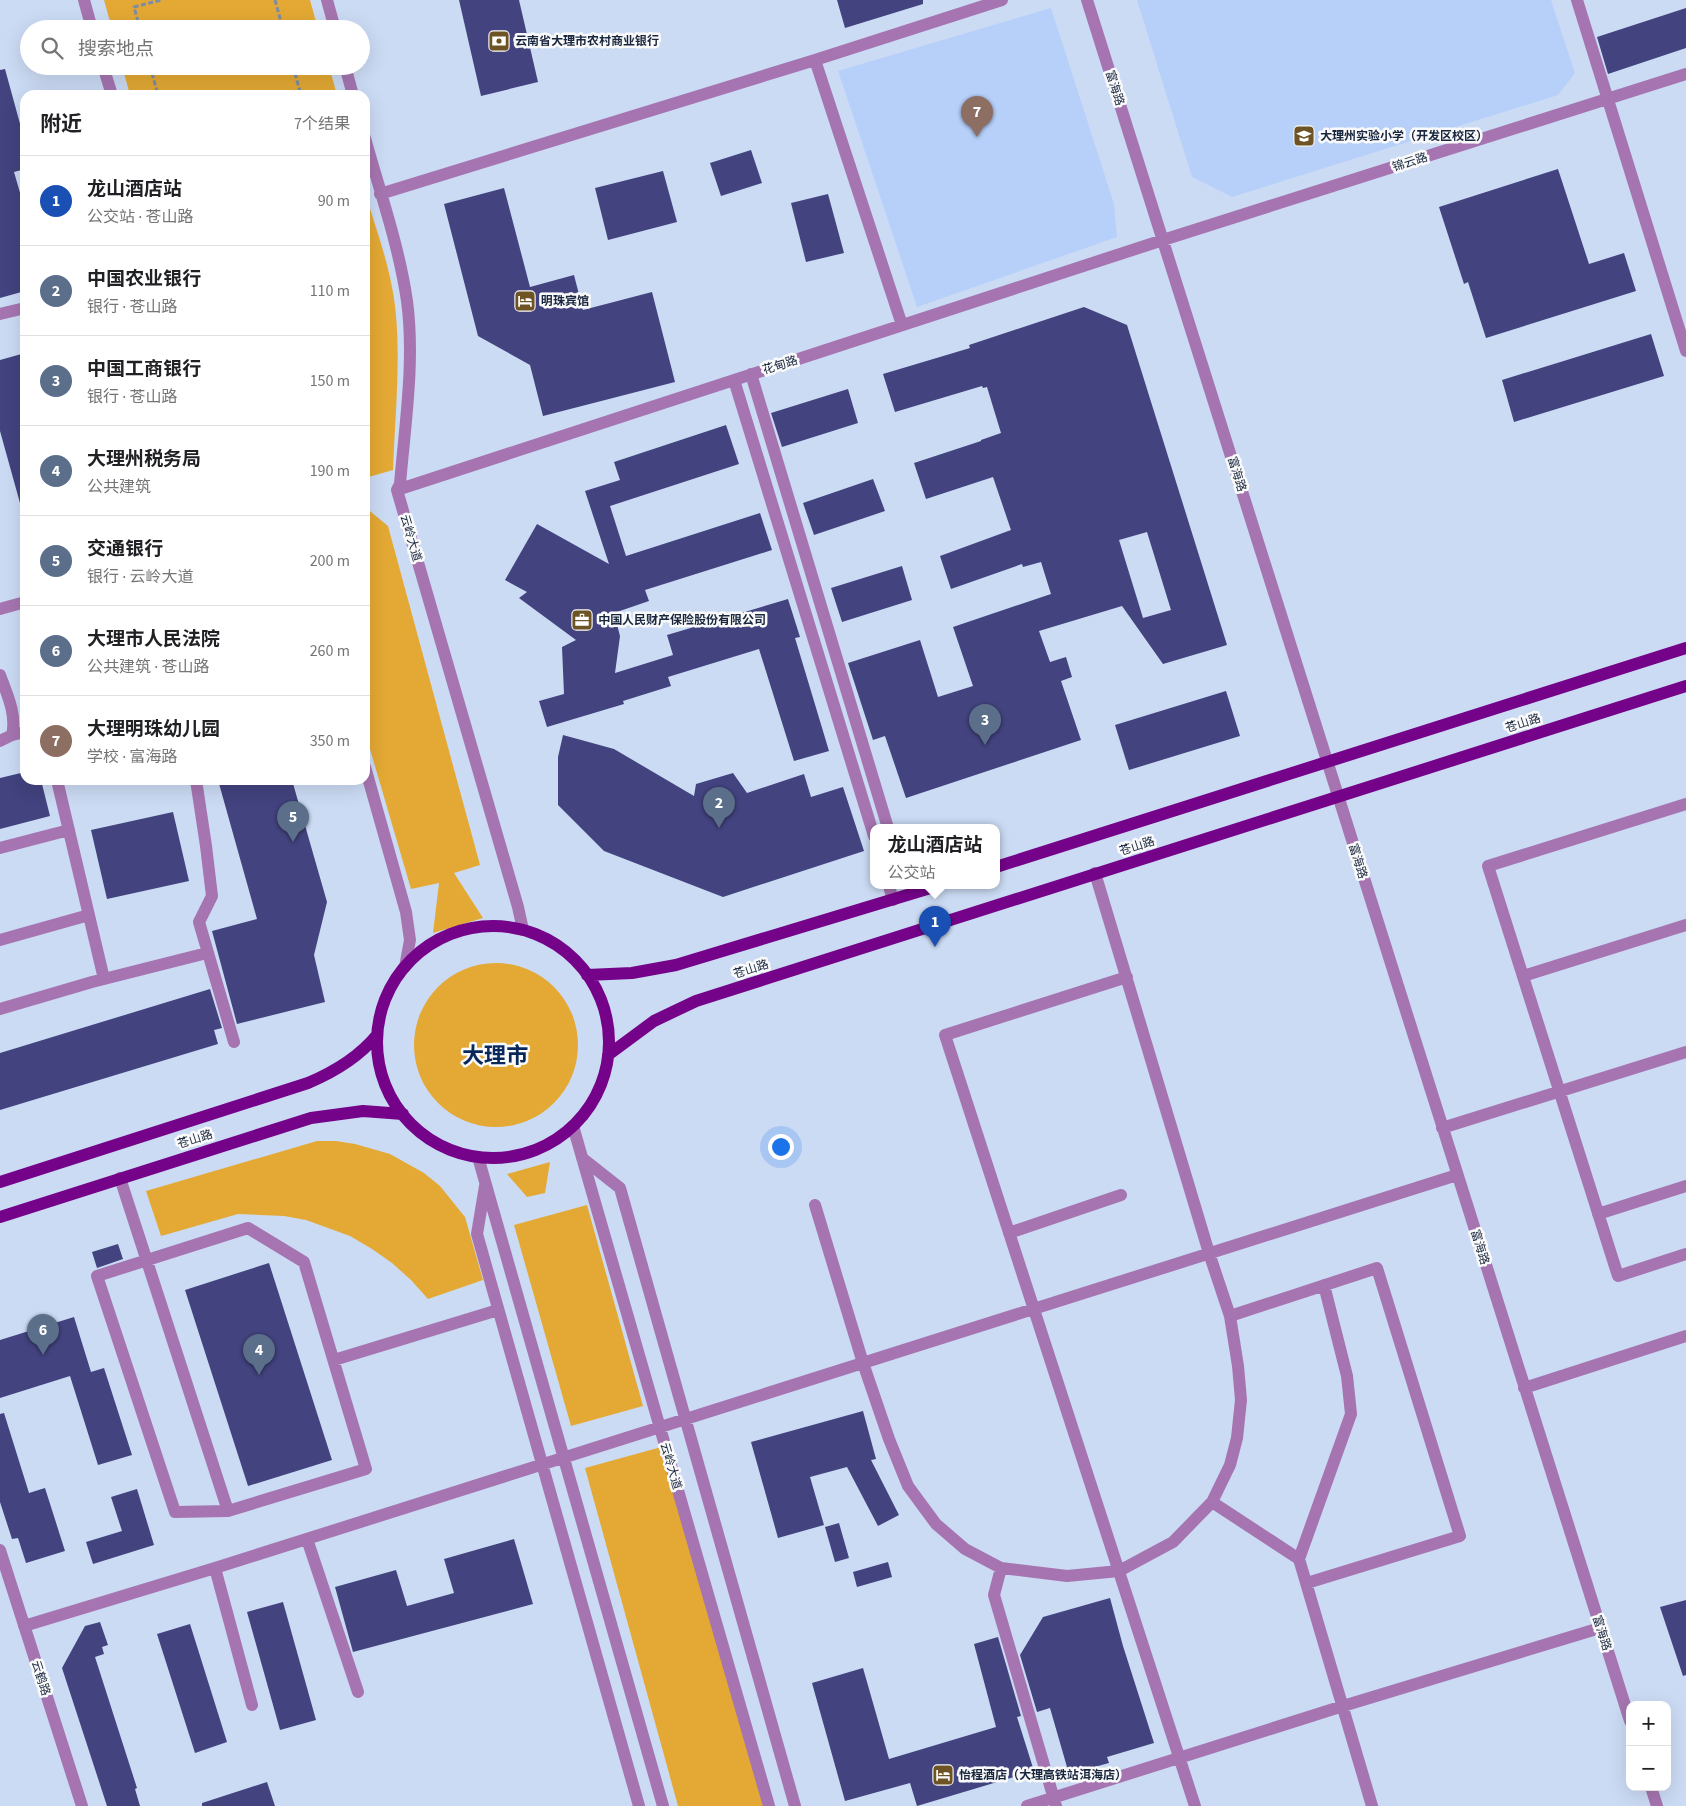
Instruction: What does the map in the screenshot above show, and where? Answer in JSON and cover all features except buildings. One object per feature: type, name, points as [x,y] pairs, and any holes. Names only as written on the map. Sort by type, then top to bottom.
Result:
[{"type":"main road","name":"苍山路","points":[[1000,866],[1686,648]]},
{"type":"main road","name":"苍山路","points":[[608,1055],[654,1021],[696,1000],[1686,686]]},
{"type":"main road","name":"苍山路","points":[[587,975],[632,973],[676,966],[893,900],[907,890]]},
{"type":"main road","points":[[480,927],[502,927],[523,930],[555,944],[581,966],[594,985],[603,1005],[608,1027],[606,1071],[598,1091],[587,1110],[573,1126],[552,1142],[529,1152],[504,1157],[478,1157],[454,1151],[432,1141],[413,1126],[397,1108],[381,1074],[377,1035],[381,1011],[390,988],[405,967],[420,952],[438,940],[458,931],[480,927]]},
{"type":"main road","name":"苍山路","points":[[0,1182],[308,1083],[345,1064],[364,1049],[377,1035]]},
{"type":"main road","name":"苍山路","points":[[0,1217],[311,1118],[362,1111],[403,1114]]},
{"type":"street","points":[[84,0],[90,20]]},
{"type":"street","points":[[327,0],[333,20]]},
{"type":"street","points":[[380,194],[815,60],[1002,0]]},
{"type":"street","name":"富海路","points":[[1087,0],[1626,1709]]},
{"type":"street","points":[[1577,0],[1686,351]]},
{"type":"street","points":[[815,60],[902,325]]},
{"type":"street","name":"锦云路","points":[[1163,240],[1686,74]]},
{"type":"street","points":[[106,75],[111,90]]},
{"type":"street","points":[[347,75],[352,90]]},
{"type":"street","name":"云岭大道","points":[[370,157],[402,275],[409,322],[410,346],[407,395],[400,484],[397,490],[518,907],[523,930]]},
{"type":"street","name":"花甸路","points":[[397,490],[1163,240]]},
{"type":"street","points":[[0,314],[20,309]]},
{"type":"street","points":[[750,374],[887,824]]},
{"type":"street","points":[[734,380],[870,824]]},
{"type":"street","points":[[0,608],[20,603]]},
{"type":"street","points":[[0,675],[14,716],[14,727],[19,734],[0,741]]},
{"type":"street","points":[[58,785],[104,979]]},
{"type":"street","points":[[197,785],[212,896],[199,922],[234,1042]]},
{"type":"street","points":[[370,785],[406,912],[410,940],[405,967]]},
{"type":"street","points":[[1686,804],[1488,866],[1618,1276],[1686,1254]]},
{"type":"street","points":[[0,848],[69,830]]},
{"type":"street","points":[[815,1205],[863,1363],[889,1440],[908,1486],[936,1524],[965,1549],[1001,1568],[1067,1576],[1119,1571],[1173,1542],[1212,1502],[1230,1465],[1237,1438],[1241,1400],[1230,1316],[1209,1253],[1095,873]]},
{"type":"street","points":[[890,889],[893,900]]},
{"type":"street","points":[[0,940],[89,914]]},
{"type":"street","points":[[1523,976],[1686,925]]},
{"type":"street","points":[[0,1009],[104,979],[208,953]]},
{"type":"street","points":[[1127,976],[945,1035],[1196,1806]]},
{"type":"street","points":[[1442,1128],[1686,1052]]},
{"type":"street","name":"云岭大道","points":[[573,1126],[769,1806]]},
{"type":"street","points":[[478,1157],[663,1806]]},
{"type":"street","points":[[582,1158],[620,1188],[795,1806]]},
{"type":"street","points":[[24,1626],[215,1568],[1458,1175]]},
{"type":"street","points":[[120,1178],[228,1512]]},
{"type":"street","points":[[485,1184],[477,1234],[639,1806]]},
{"type":"street","points":[[1598,1214],[1686,1186]]},
{"type":"street","points":[[1009,1233],[1121,1194]]},
{"type":"street","points":[[248,1228],[304,1262],[366,1469],[228,1512],[175,1512],[97,1276],[145,1260],[248,1228]]},
{"type":"street","points":[[1230,1316],[1377,1268],[1460,1536],[1307,1583]]},
{"type":"street","points":[[1324,1285],[1347,1376],[1351,1414],[1300,1558],[1372,1806]]},
{"type":"street","points":[[334,1360],[498,1310]]},
{"type":"street","points":[[1524,1388],[1686,1336]]},
{"type":"street","points":[[1212,1502],[1300,1558]]},
{"type":"street","points":[[307,1539],[358,1692]]},
{"type":"street","name":"云鹤路","points":[[0,1550],[82,1806]]},
{"type":"street","points":[[215,1568],[252,1705]]},
{"type":"street","points":[[1001,1568],[994,1596],[1055,1802]]},
{"type":"street","points":[[1027,1806],[1055,1802],[1180,1758],[1600,1628]]},
{"type":"street","points":[[1652,1791],[1657,1806]]},
{"type":"path","points":[[137,20],[134,8],[161,0]]},
{"type":"path","points":[[275,0],[281,20]]},
{"type":"path","points":[[152,75],[157,90]]},
{"type":"path","points":[[295,75],[300,90]]},
{"type":"shaded area","points":[[104,0],[310,0],[316,20],[110,20]]},
{"type":"shaded area","name":"大理州实验小学（开发区校区）","points":[[1137,0],[1551,0],[1575,73],[1558,95],[1232,197],[1192,177]]},
{"type":"shaded area","points":[[1051,8],[1114,204],[1117,237],[917,307],[838,71]]},
{"type":"shaded area","points":[[124,75],[331,75],[336,90],[129,90]]},
{"type":"shaded area","points":[[370,208],[392,287],[397,331],[398,354],[393,470],[370,477]]},
{"type":"shaded area","points":[[370,511],[388,526],[480,865],[454,873],[483,918],[433,933],[439,883],[411,889],[370,749]]},
{"type":"shaded area","points":[[504,963],[520,966],[535,972],[560,993],[569,1006],[575,1021],[578,1045],[577,1061],[569,1084],[548,1109],[535,1118],[520,1124],[488,1127],[472,1124],[457,1118],[432,1097],[423,1084],[417,1069],[414,1037],[417,1021],[423,1006],[444,981],[457,972],[472,966]]},
{"type":"shaded area","points":[[317,1141],[355,1144],[390,1154],[424,1173],[440,1186],[465,1217],[483,1280],[428,1299],[392,1263],[350,1236],[306,1220],[284,1216],[238,1214],[161,1236],[146,1191]]},
{"type":"shaded area","points":[[550,1162],[545,1193],[527,1197],[507,1174]]},
{"type":"shaded area","points":[[587,1205],[643,1406],[571,1426],[514,1225]]},
{"type":"shaded area","points":[[665,1446],[765,1806],[678,1806],[585,1468]]},
{"type":"place","name":"云南省大理市农村商业银行","points":[[499,41]]},
{"type":"place","name":"大理州实验小学（开发区校区）","points":[[1304,136]]},
{"type":"place","name":"大理明珠幼儿园","points":[[977,137]]},
{"type":"place","name":"明珠宾馆","points":[[525,301]]},
{"type":"place","name":"中国人民财产保险股份有限公司","points":[[582,620]]},
{"type":"place","name":"中国工商银行","points":[[985,745]]},
{"type":"place","name":"中国农业银行","points":[[719,828]]},
{"type":"place","name":"交通银行","points":[[293,842]]},
{"type":"place","name":"龙山酒店站","points":[[935,947]]},
{"type":"place","name":"大理市人民法院","points":[[43,1355]]},
{"type":"place","name":"大理州税务局","points":[[259,1375]]},
{"type":"place","name":"怡程酒店（大理高铁站洱海店）","points":[[943,1775]]},
{"type":"district","name":"大理市","points":[[495,1055]]}]
